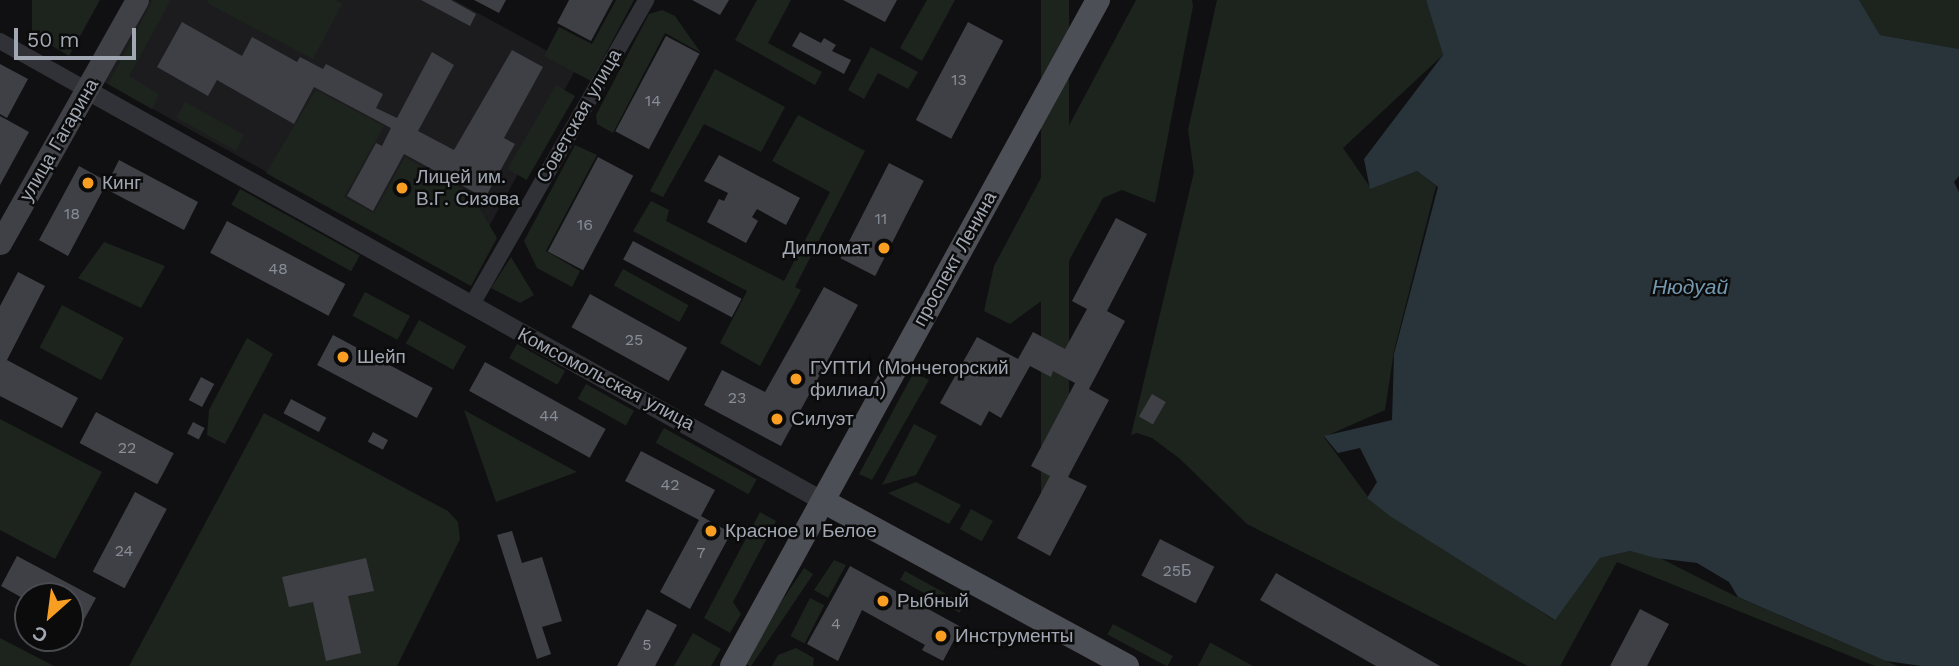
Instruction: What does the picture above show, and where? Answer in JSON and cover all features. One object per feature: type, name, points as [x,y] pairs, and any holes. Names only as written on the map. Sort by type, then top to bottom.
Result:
[{"type":"main road","name":"улица Гагарина","points":[[0,243],[137,0]]},
{"type":"main road","name":"проспект Ленина","points":[[732,666],[1098,0]]},
{"type":"main road","name":"Комсомольская улица","points":[[823,501],[1127,666]]},
{"type":"street","name":"Советская улица","points":[[471,306],[646,0]]},
{"type":"street","points":[[0,41],[87,90]]},
{"type":"street","name":"Комсомольская улица","points":[[87,90],[471,306],[678,417],[823,501]]},
{"type":"shaded area","points":[[32,0],[100,0],[69,56],[32,34]]},
{"type":"shaded area","name":"Лицей им. В.Г. Сизова","points":[[150,0],[454,0],[577,67],[460,279],[104,82]]},
{"type":"shaded area","points":[[153,0],[171,0],[129,76],[159,94],[152,109],[108,84]]},
{"type":"shaded area","points":[[208,0],[334,0],[342,4],[313,59],[207,3]]},
{"type":"shaded area","points":[[616,0],[634,0],[591,81],[544,56],[559,27],[592,44]]},
{"type":"shaded area","points":[[757,0],[791,0],[768,43],[822,72],[815,85],[735,40]]},
{"type":"shaded area","points":[[927,0],[955,0],[922,61],[900,48]]},
{"type":"shaded area","points":[[1041,0],[1069,0],[1069,495],[1041,495]]},
{"type":"shaded area","points":[[1136,0],[1192,0],[1193,6],[1155,203],[1122,190],[1103,198],[1051,294],[1010,324],[984,311],[994,266]]},
{"type":"shaded area","points":[[1217,0],[1426,0],[1443,55],[1343,148],[1370,187],[1417,171],[1436,186],[1394,351],[1385,410],[1324,437],[1371,501],[1554,620],[1600,558],[1630,551],[1658,557],[1735,596],[1898,666],[1875,666],[1617,562],[1560,666],[1528,666],[1247,524],[1179,458],[1152,438],[1137,433],[1131,435],[1194,172],[1188,130]]},
{"type":"shaded area","points":[[1859,0],[1959,0],[1959,49],[1880,35]]},
{"type":"shaded area","points":[[662,10],[675,16],[701,53],[665,33],[613,133],[597,124],[596,115],[649,14]]},
{"type":"shaded area","points":[[871,47],[918,72],[908,89],[878,73],[864,99],[848,90]]},
{"type":"shaded area","points":[[715,69],[785,107],[761,152],[704,124],[663,197],[650,191]]},
{"type":"shaded area","points":[[556,85],[575,96],[527,180],[508,169]]},
{"type":"shaded area","points":[[316,90],[384,126],[344,197],[374,213],[405,157],[471,194],[497,238],[471,286],[266,173]]},
{"type":"shaded area","points":[[185,102],[244,135],[236,151],[176,118]]},
{"type":"shaded area","points":[[798,115],[865,151],[795,287],[801,290],[760,366],[720,343],[747,291],[633,231],[651,201],[669,210],[666,221],[784,281],[830,192],[772,161]]},
{"type":"shaded area","points":[[575,145],[597,155],[546,251],[580,271],[572,287],[537,268],[524,241]]},
{"type":"shaded area","points":[[240,189],[360,255],[351,271],[231,205]]},
{"type":"shaded area","points":[[104,242],[165,266],[141,308],[78,278]]},
{"type":"shaded area","points":[[511,257],[534,295],[520,303],[491,288]]},
{"type":"shaded area","points":[[623,269],[689,305],[679,322],[614,286]]},
{"type":"shaded area","points":[[365,292],[410,316],[397,340],[352,316]]},
{"type":"shaded area","points":[[62,305],[124,338],[101,380],[39,347]]},
{"type":"shaded area","points":[[419,320],[466,346],[453,370],[406,344]]},
{"type":"shaded area","points":[[247,338],[273,354],[225,444],[207,435],[209,410]]},
{"type":"shaded area","points":[[517,344],[565,371],[557,385],[509,358]]},
{"type":"shaded area","points":[[914,372],[929,380],[872,480],[859,474]]},
{"type":"shaded area","points":[[586,384],[634,411],[626,426],[578,399]]},
{"type":"shaded area","points":[[464,410],[577,472],[496,502]]},
{"type":"shaded area","points":[[264,413],[448,511],[458,522],[460,539],[397,666],[129,666]]},
{"type":"shaded area","points":[[0,419],[102,472],[55,559],[0,530]]},
{"type":"shaded area","points":[[914,424],[937,436],[916,475],[882,485]]},
{"type":"shaded area","points":[[664,428],[757,479],[748,494],[656,443]]},
{"type":"shaded area","points":[[916,482],[961,505],[949,524],[888,493]]},
{"type":"shaded area","points":[[971,509],[993,521],[982,541],[960,529]]},
{"type":"shaded area","points":[[760,512],[776,521],[733,602],[741,614],[730,633],[704,618]]},
{"type":"shaded area","points":[[834,560],[846,565],[828,598],[814,590]]},
{"type":"shaded area","points":[[804,568],[813,574],[751,666],[741,661]]},
{"type":"shaded area","points":[[905,571],[964,604],[960,613],[900,580]]},
{"type":"shaded area","points":[[810,598],[824,605],[805,644],[790,636]]},
{"type":"shaded area","points":[[1113,624],[1173,656],[1166,666],[1107,635]]},
{"type":"shaded area","points":[[693,633],[721,649],[711,666],[674,666]]},
{"type":"shaded area","points":[[0,638],[14,645],[14,652],[27,652],[54,666],[0,666]]},
{"type":"shaded area","points":[[1211,643],[1253,666],[1198,666]]},
{"type":"shaded area","points":[[796,648],[814,658],[813,666],[772,666],[778,655]]},
{"type":"water","name":"Нюдуай","points":[[1426,0],[1859,0],[1880,35],[1959,49],[1959,176],[1954,182],[1959,192],[1959,666],[1922,666],[1886,661],[1738,597],[1729,582],[1697,563],[1656,558],[1630,551],[1600,558],[1555,620],[1390,516],[1367,498],[1377,482],[1360,448],[1338,453],[1324,436],[1392,420],[1394,354],[1438,187],[1417,171],[1370,189],[1364,159],[1443,55]]},
{"type":"building","points":[[421,0],[451,0],[476,14],[470,26]]},
{"type":"building","points":[[474,0],[506,0],[499,13]]},
{"type":"building","points":[[569,0],[613,0],[591,41],[557,23]]},
{"type":"building","points":[[692,0],[729,0],[720,15]]},
{"type":"building","points":[[843,0],[897,0],[885,22]]},
{"type":"building","points":[[182,22],[242,56],[252,37],[297,62],[300,57],[323,69],[326,64],[383,94],[376,108],[397,118],[432,52],[454,65],[418,131],[454,150],[512,50],[543,67],[504,138],[515,144],[485,198],[404,154],[373,211],[347,196],[376,143],[382,146],[391,128],[314,87],[294,124],[217,80],[208,96],[157,67]]},
{"type":"building","points":[[968,22],[1003,41],[951,139],[916,120]]},
{"type":"building","points":[[800,32],[821,43],[824,38],[836,45],[832,51],[851,60],[844,74],[792,46]]},
{"type":"building","points":[[666,36],[700,54],[649,149],[615,131]]},
{"type":"building","points":[[0,64],[28,79],[7,118],[0,114]]},
{"type":"building","points":[[0,116],[29,132],[0,185]]},
{"type":"building","points":[[719,155],[800,198],[786,225],[757,209],[752,217],[758,221],[746,243],[707,222],[719,199],[724,201],[728,193],[704,181]]},
{"type":"building","points":[[598,157],[633,176],[583,270],[548,251]]},
{"type":"building","points":[[119,160],[198,202],[184,230],[104,188],[68,256],[39,240],[79,166],[108,182]]},
{"type":"building","points":[[889,163],[924,181],[875,276],[840,258]]},
{"type":"building","points":[[1116,218],[1147,234],[1107,311],[1125,321],[1089,389],[1109,400],[1068,477],[1087,486],[1050,556],[1017,538],[1050,476],[1031,466],[1075,383],[1053,371],[1051,377],[1030,366],[1001,418],[989,411],[981,426],[940,403],[977,337],[1018,359],[1033,332],[1065,349],[1087,309],[1072,301]]},
{"type":"building","points":[[227,221],[345,284],[328,316],[210,253]]},
{"type":"building","points":[[633,241],[742,299],[732,317],[623,260]]},
{"type":"building","points":[[18,272],[45,286],[7,360],[78,398],[62,428],[0,396],[0,306]]},
{"type":"building","points":[[824,287],[858,305],[781,446],[704,405],[722,370],[765,392]]},
{"type":"building","points":[[590,294],[687,348],[669,381],[572,327]]},
{"type":"building","points":[[333,335],[433,388],[417,418],[317,365]]},
{"type":"building","points":[[485,362],[606,429],[590,458],[469,391]]},
{"type":"building","points":[[201,377],[214,384],[202,407],[189,400]]},
{"type":"building","points":[[1152,394],[1166,402],[1153,425],[1139,417]]},
{"type":"building","points":[[291,399],[326,418],[319,432],[283,413]]},
{"type":"building","points":[[96,412],[174,453],[157,484],[80,443]]},
{"type":"building","points":[[193,422],[205,428],[199,439],[187,434]]},
{"type":"building","points":[[373,432],[388,440],[383,450],[368,442]]},
{"type":"building","points":[[641,451],[715,490],[701,516],[731,533],[690,609],[660,592],[699,520],[625,481]]},
{"type":"building","points":[[135,492],[167,509],[125,588],[93,571]]},
{"type":"building","points":[[512,531],[522,563],[542,557],[562,621],[542,627],[551,654],[537,659],[497,535]]},
{"type":"building","points":[[1160,539],[1214,567],[1196,603],[1141,576]]},
{"type":"building","points":[[17,556],[66,582],[14,582],[14,593],[1,586]]},
{"type":"building","points":[[366,558],[374,591],[348,596],[361,653],[326,661],[313,602],[289,607],[282,577]]},
{"type":"building","points":[[850,566],[961,627],[943,661],[922,650],[925,645],[862,610],[838,661],[807,644]]},
{"type":"building","points":[[1276,573],[1440,666],[1376,666],[1260,600]]},
{"type":"building","points":[[84,592],[96,598],[84,620]]},
{"type":"building","points":[[647,609],[677,625],[655,666],[617,666]]},
{"type":"building","points":[[1640,609],[1669,624],[1647,666],[1610,666]]},
{"type":"place","name":"Кинг","points":[[88,183]]},
{"type":"place","name":"Лицей им. В.Г. Сизова","points":[[402,188]]},
{"type":"place","name":"Дипломат","points":[[884,248]]},
{"type":"place","name":"Шейп","points":[[343,357]]},
{"type":"place","name":"ГУПТИ (Мончегорский филиал)","points":[[796,379]]},
{"type":"place","name":"Силуэт","points":[[777,419]]},
{"type":"place","name":"Красное и Белое","points":[[711,531]]},
{"type":"place","name":"Рыбный","points":[[883,601]]},
{"type":"place","name":"Инструменты","points":[[941,636]]}]
